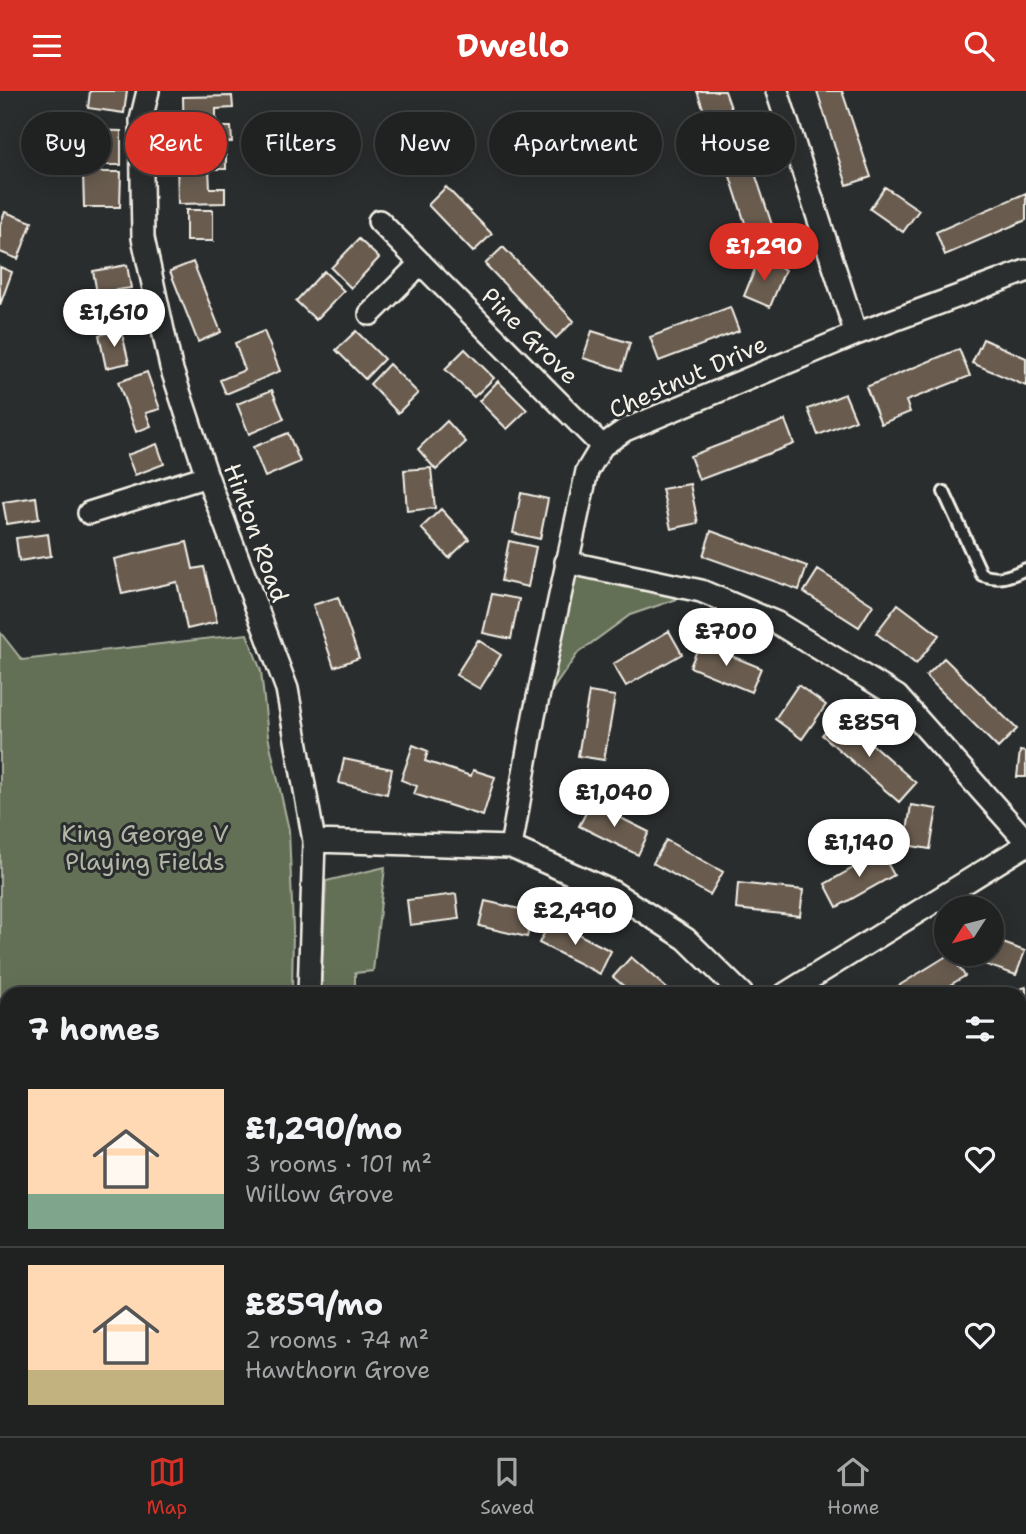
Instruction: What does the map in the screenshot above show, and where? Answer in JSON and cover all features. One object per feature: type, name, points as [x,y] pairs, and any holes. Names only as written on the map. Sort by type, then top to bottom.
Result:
[{"type":"street","name":"Hinton Road","points":[[148,91],[141,120],[143,239],[171,367],[206,476],[287,689],[314,841],[309,987]]},
{"type":"street","points":[[777,91],[856,334]]},
{"type":"street","name":"Pine Grove","points":[[379,221],[601,446]]},
{"type":"street","points":[[370,314],[421,263]]},
{"type":"street","name":"Chestnut Drive","points":[[511,847],[534,716],[566,562],[587,471],[601,446],[625,430],[856,334],[1026,271]]},
{"type":"street","points":[[89,513],[206,476]]},
{"type":"street","points":[[566,562],[701,591],[777,623],[897,696],[1026,843],[796,987]]},
{"type":"street","points":[[314,841],[511,847],[613,892],[634,905],[686,939],[735,987]]},
{"type":"lane","points":[[944,492],[982,575],[994,580],[1026,569]]},
{"type":"green space","points":[[566,562],[701,591],[630,615],[578,653],[534,716]]},
{"type":"green space","name":"King George V Playing Fields","points":[[0,632],[22,660],[247,634],[261,671],[268,736],[289,830],[292,987],[0,987]]},
{"type":"green space","points":[[385,867],[373,971],[355,973],[355,987],[321,987],[326,881]]},
{"type":"building","points":[[90,91],[127,91],[124,113],[88,108]]},
{"type":"building","points":[[697,91],[725,91],[732,112],[704,112]]},
{"type":"building","points":[[817,91],[842,91],[871,177],[847,185]]},
{"type":"building","points":[[232,96],[233,108],[216,109],[216,112],[183,112],[183,97]]},
{"type":"building","points":[[227,127],[231,127],[232,142],[227,142]]},
{"type":"building","points":[[111,131],[121,131],[121,165],[111,165]]},
{"type":"building","points":[[111,172],[121,172],[120,207],[84,207],[83,175],[111,175]]},
{"type":"building","points":[[177,175],[209,175],[210,188],[225,188],[225,203],[178,204]]},
{"type":"building","points":[[730,175],[756,175],[776,237],[752,245]]},
{"type":"building","points":[[446,187],[492,234],[473,252],[428,205]]},
{"type":"building","points":[[885,187],[919,210],[903,232],[870,209]]},
{"type":"building","points":[[1026,193],[1026,220],[945,255],[936,232]]},
{"type":"building","points":[[186,210],[213,210],[213,241],[186,241]]},
{"type":"building","points":[[5,212],[32,222],[18,259],[0,252],[0,225]]},
{"type":"building","points":[[359,239],[379,258],[351,288],[331,268]]},
{"type":"building","points":[[503,247],[574,321],[556,338],[485,264]]},
{"type":"building","points":[[759,259],[785,270],[770,307],[744,296]]},
{"type":"building","points":[[193,262],[221,332],[198,342],[170,271]]},
{"type":"building","points":[[127,265],[131,288],[97,293],[93,271]]},
{"type":"building","points":[[0,267],[12,272],[0,305]]},
{"type":"building","points":[[324,271],[344,291],[316,320],[296,301]]},
{"type":"building","points":[[730,307],[739,331],[659,361],[650,337]]},
{"type":"building","points":[[121,329],[129,363],[106,368],[99,335]]},
{"type":"building","points":[[264,331],[280,371],[226,394],[220,380],[245,370],[235,343]]},
{"type":"building","points":[[356,331],[384,359],[365,379],[336,350]]},
{"type":"building","points":[[592,331],[630,343],[622,370],[583,358]]},
{"type":"building","points":[[983,339],[1026,358],[1026,386],[972,363]]},
{"type":"building","points":[[465,349],[494,378],[474,397],[445,369]]},
{"type":"building","points":[[959,349],[970,376],[906,401],[910,412],[881,424],[866,387]]},
{"type":"building","points":[[389,364],[418,393],[398,413],[370,384]]},
{"type":"building","points":[[147,372],[160,409],[146,413],[151,426],[136,432],[118,382]]},
{"type":"building","points":[[498,381],[527,410],[507,429],[479,401]]},
{"type":"building","points":[[272,390],[284,419],[249,434],[237,404]]},
{"type":"building","points":[[845,394],[856,420],[818,435],[808,409]]},
{"type":"building","points":[[785,420],[794,444],[699,480],[690,456]]},
{"type":"building","points":[[447,421],[466,442],[436,470],[418,449]]},
{"type":"building","points":[[288,433],[300,462],[265,477],[253,447]]},
{"type":"building","points":[[157,444],[164,464],[135,475],[127,455]]},
{"type":"building","points":[[431,468],[435,508],[407,511],[404,470]]},
{"type":"building","points":[[690,484],[698,523],[671,529],[662,489]]},
{"type":"building","points":[[521,493],[548,499],[540,539],[513,533]]},
{"type":"building","points":[[36,497],[39,519],[7,524],[3,502]]},
{"type":"building","points":[[441,509],[469,539],[449,558],[421,528]]},
{"type":"building","points":[[711,531],[807,566],[799,590],[703,556]]},
{"type":"building","points":[[48,534],[51,556],[19,561],[16,538]]},
{"type":"building","points":[[509,541],[536,547],[528,587],[501,581]]},
{"type":"building","points":[[187,542],[193,569],[204,567],[217,622],[187,629],[177,582],[122,594],[114,559]]},
{"type":"building","points":[[818,570],[873,605],[859,627],[804,592]]},
{"type":"building","points":[[492,594],[519,599],[511,639],[483,633]]},
{"type":"building","points":[[338,597],[359,658],[334,667],[313,605]]},
{"type":"building","points":[[898,604],[939,635],[916,664],[876,633]]},
{"type":"building","points":[[669,631],[682,654],[626,686],[613,664]]},
{"type":"building","points":[[478,640],[501,655],[480,689],[456,675]]},
{"type":"building","points":[[700,643],[761,668],[751,692],[690,667]]},
{"type":"building","points":[[944,658],[1017,729],[998,748],[926,676]]},
{"type":"building","points":[[798,685],[826,705],[802,739],[775,719]]},
{"type":"building","points":[[589,692],[615,696],[604,760],[578,756]]},
{"type":"building","points":[[839,715],[916,783],[899,802],[822,735]]},
{"type":"building","points":[[413,745],[428,751],[425,761],[471,776],[473,770],[495,777],[483,816],[414,794],[417,786],[401,780]]},
{"type":"building","points":[[1020,751],[1026,752],[1026,777],[1017,777]]},
{"type":"building","points":[[344,759],[392,769],[387,794],[339,783]]},
{"type":"building","points":[[591,803],[649,832],[638,855],[579,826]]},
{"type":"building","points":[[911,805],[937,809],[930,849],[905,845]]},
{"type":"building","points":[[666,840],[723,872],[710,895],[653,863]]},
{"type":"building","points":[[881,852],[894,875],[837,907],[825,884]]},
{"type":"building","points":[[738,883],[803,890],[800,916],[736,909]]},
{"type":"building","points":[[456,894],[459,919],[410,925],[407,900]]},
{"type":"building","points":[[485,901],[533,912],[527,937],[479,926]]},
{"type":"building","points":[[551,920],[611,951],[600,974],[539,943]]},
{"type":"building","points":[[1004,943],[1025,951],[1016,975],[990,966],[1004,966]]},
{"type":"building","points":[[631,957],[665,987],[625,987],[613,977]]},
{"type":"building","points":[[934,964],[934,966],[958,966],[965,976],[947,987],[897,987]]}]
